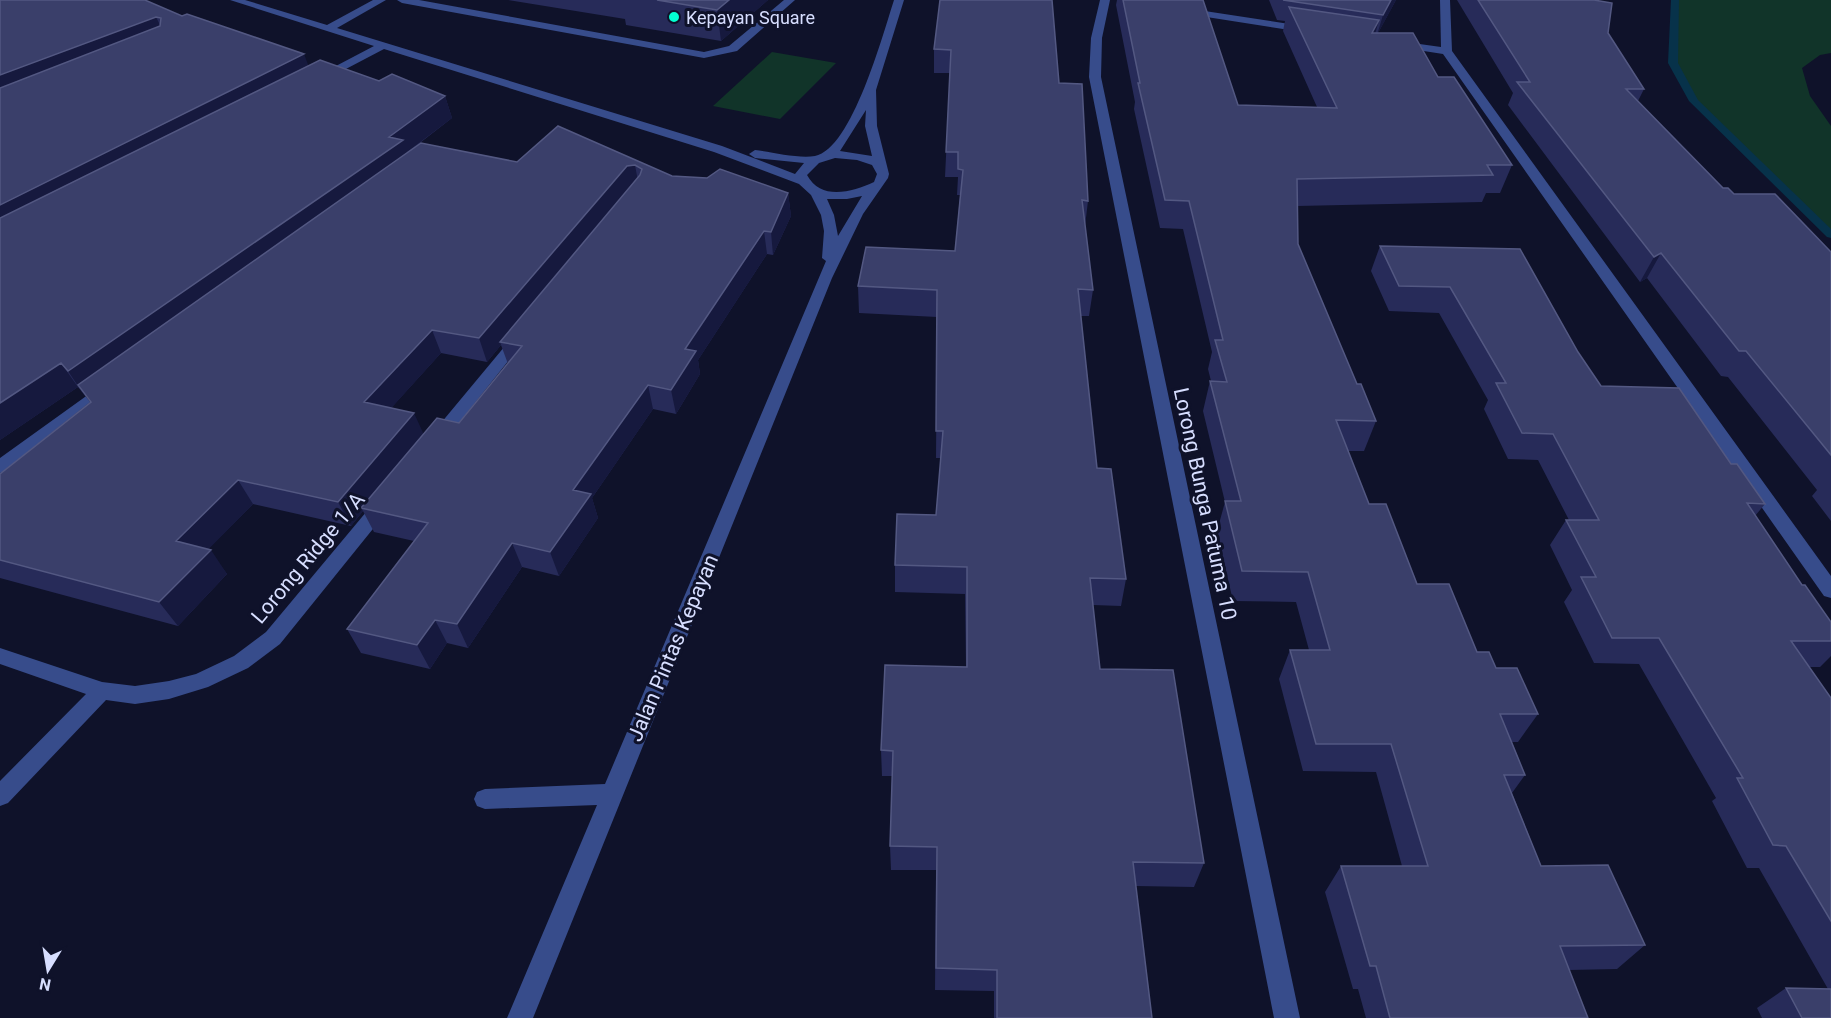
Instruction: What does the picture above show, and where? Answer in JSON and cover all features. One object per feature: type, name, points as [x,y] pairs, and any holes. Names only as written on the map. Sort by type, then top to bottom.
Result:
[{"type":"street","points":[[235,0],[718,149],[803,181],[815,191],[833,195],[853,195],[877,185]]},
{"type":"street","points":[[327,29],[381,0]]},
{"type":"street","points":[[402,0],[704,55],[733,49],[790,0]]},
{"type":"street","points":[[830,156],[852,125],[873,84],[899,0]]},
{"type":"street","name":"Lorong Bunga Patuma 10","points":[[1105,0],[1095,33],[1093,53],[1095,77],[1287,1018]]},
{"type":"street","points":[[1445,0],[1447,51],[1831,591]]},
{"type":"street","points":[[1170,9],[1320,32]]},
{"type":"street","points":[[1390,42],[1447,51]]},
{"type":"street","points":[[308,85],[382,46]]},
{"type":"street","points":[[873,84],[871,126],[881,168]]},
{"type":"street","points":[[718,149],[816,160]]},
{"type":"street","points":[[803,181],[801,175],[804,169],[816,160],[830,156],[861,156],[877,163],[881,168]]},
{"type":"street","name":"Jalan Pintas Kepayan","points":[[520,1018],[825,278],[851,225],[882,180],[881,168]]},
{"type":"street","name":"Jalan Pintas Kepayan","points":[[815,191],[828,210],[831,224],[831,246],[825,278]]},
{"type":"street","points":[[425,453],[532,323]]},
{"type":"street","points":[[0,467],[125,376]]},
{"type":"street","name":"Lorong Ridge 1/A","points":[[0,656],[102,691],[135,695],[169,690],[201,681],[241,662],[273,638],[395,490]]},
{"type":"street","points":[[0,796],[102,691]]},
{"type":"street","points":[[485,799],[612,794]]},
{"type":"green space","points":[[1675,0],[1831,0],[1831,53],[1820,55],[1802,68],[1810,96],[1831,126],[1831,235],[1694,101],[1673,63]]},
{"type":"green space","points":[[772,52],[836,63],[780,119],[713,106]]},
{"type":"building","points":[[0,0],[145,0],[182,16],[187,14],[304,54],[0,205],[0,88],[160,26],[161,18],[156,17],[0,75]]},
{"type":"building","points":[[657,0],[729,0],[717,10]]},
{"type":"building","points":[[940,0],[1052,0],[1059,83],[1082,84],[1088,201],[1082,200],[1093,290],[1078,289],[1097,468],[1111,469],[1126,579],[1090,578],[1100,669],[1173,670],[1204,863],[1133,862],[1152,1018],[997,1018],[997,970],[936,968],[937,847],[890,846],[893,751],[881,750],[885,665],[967,667],[967,567],[895,565],[897,514],[936,515],[943,431],[936,431],[937,290],[858,286],[866,247],[955,251],[963,170],[958,169],[958,152],[946,152],[951,50],[934,49]]},
{"type":"building","points":[[1123,0],[1203,0],[1238,105],[1337,108],[1289,7],[1379,20],[1372,33],[1413,33],[1438,77],[1454,77],[1512,165],[1487,165],[1493,175],[1297,179],[1298,244],[1357,384],[1361,384],[1376,421],[1336,420],[1369,504],[1386,504],[1417,584],[1449,584],[1477,652],[1489,652],[1496,668],[1517,668],[1538,714],[1500,714],[1525,775],[1504,775],[1541,866],[1608,865],[1645,945],[1560,946],[1588,1018],[1390,1018],[1376,966],[1370,966],[1341,866],[1428,866],[1391,744],[1316,744],[1290,650],[1330,650],[1308,572],[1242,571],[1225,501],[1241,501],[1210,381],[1227,382],[1215,340],[1223,340],[1189,201],[1165,200],[1138,83],[1140,83]]},
{"type":"building","points":[[1283,0],[1391,0],[1383,15]]},
{"type":"building","points":[[1478,0],[1594,0],[1612,3],[1608,33],[1644,89],[1626,89],[1723,188],[1728,188],[1734,194],[1775,194],[1831,252],[1831,455],[1746,351],[1739,351],[1661,253],[1654,257],[1517,82],[1530,82]]},
{"type":"building","points":[[320,60],[379,81],[392,74],[445,96],[389,137],[403,140],[68,371],[61,363],[0,403],[0,218]]},
{"type":"building","points":[[558,126],[672,176],[707,178],[720,169],[788,193],[771,232],[764,231],[685,349],[696,351],[671,390],[648,385],[573,490],[591,494],[550,552],[512,543],[457,624],[435,620],[417,645],[347,629],[428,523],[361,508],[437,418],[459,423],[522,346],[500,342],[640,175],[642,169],[635,165],[627,166],[479,338],[432,330],[364,402],[414,413],[338,502],[238,480],[176,541],[211,550],[159,602],[0,560],[0,474],[91,402],[78,385],[421,143],[517,162]]},
{"type":"building","points":[[1380,246],[1520,249],[1578,352],[1601,386],[1679,388],[1731,464],[1737,464],[1765,504],[1747,503],[1802,585],[1805,585],[1831,622],[1831,641],[1791,641],[1831,698],[1831,921],[1786,846],[1773,845],[1737,778],[1743,778],[1659,638],[1612,638],[1581,577],[1596,577],[1566,520],[1599,520],[1553,434],[1522,433],[1496,383],[1506,383],[1450,287],[1399,286]]},
{"type":"building","points":[[1786,988],[1831,989],[1831,1018],[1802,1018]]},
{"type":"waterway","points":[[1675,0],[1673,63],[1694,101],[1831,235]]},
{"type":"place","name":"Kepayan Square","points":[[674,17]]}]
